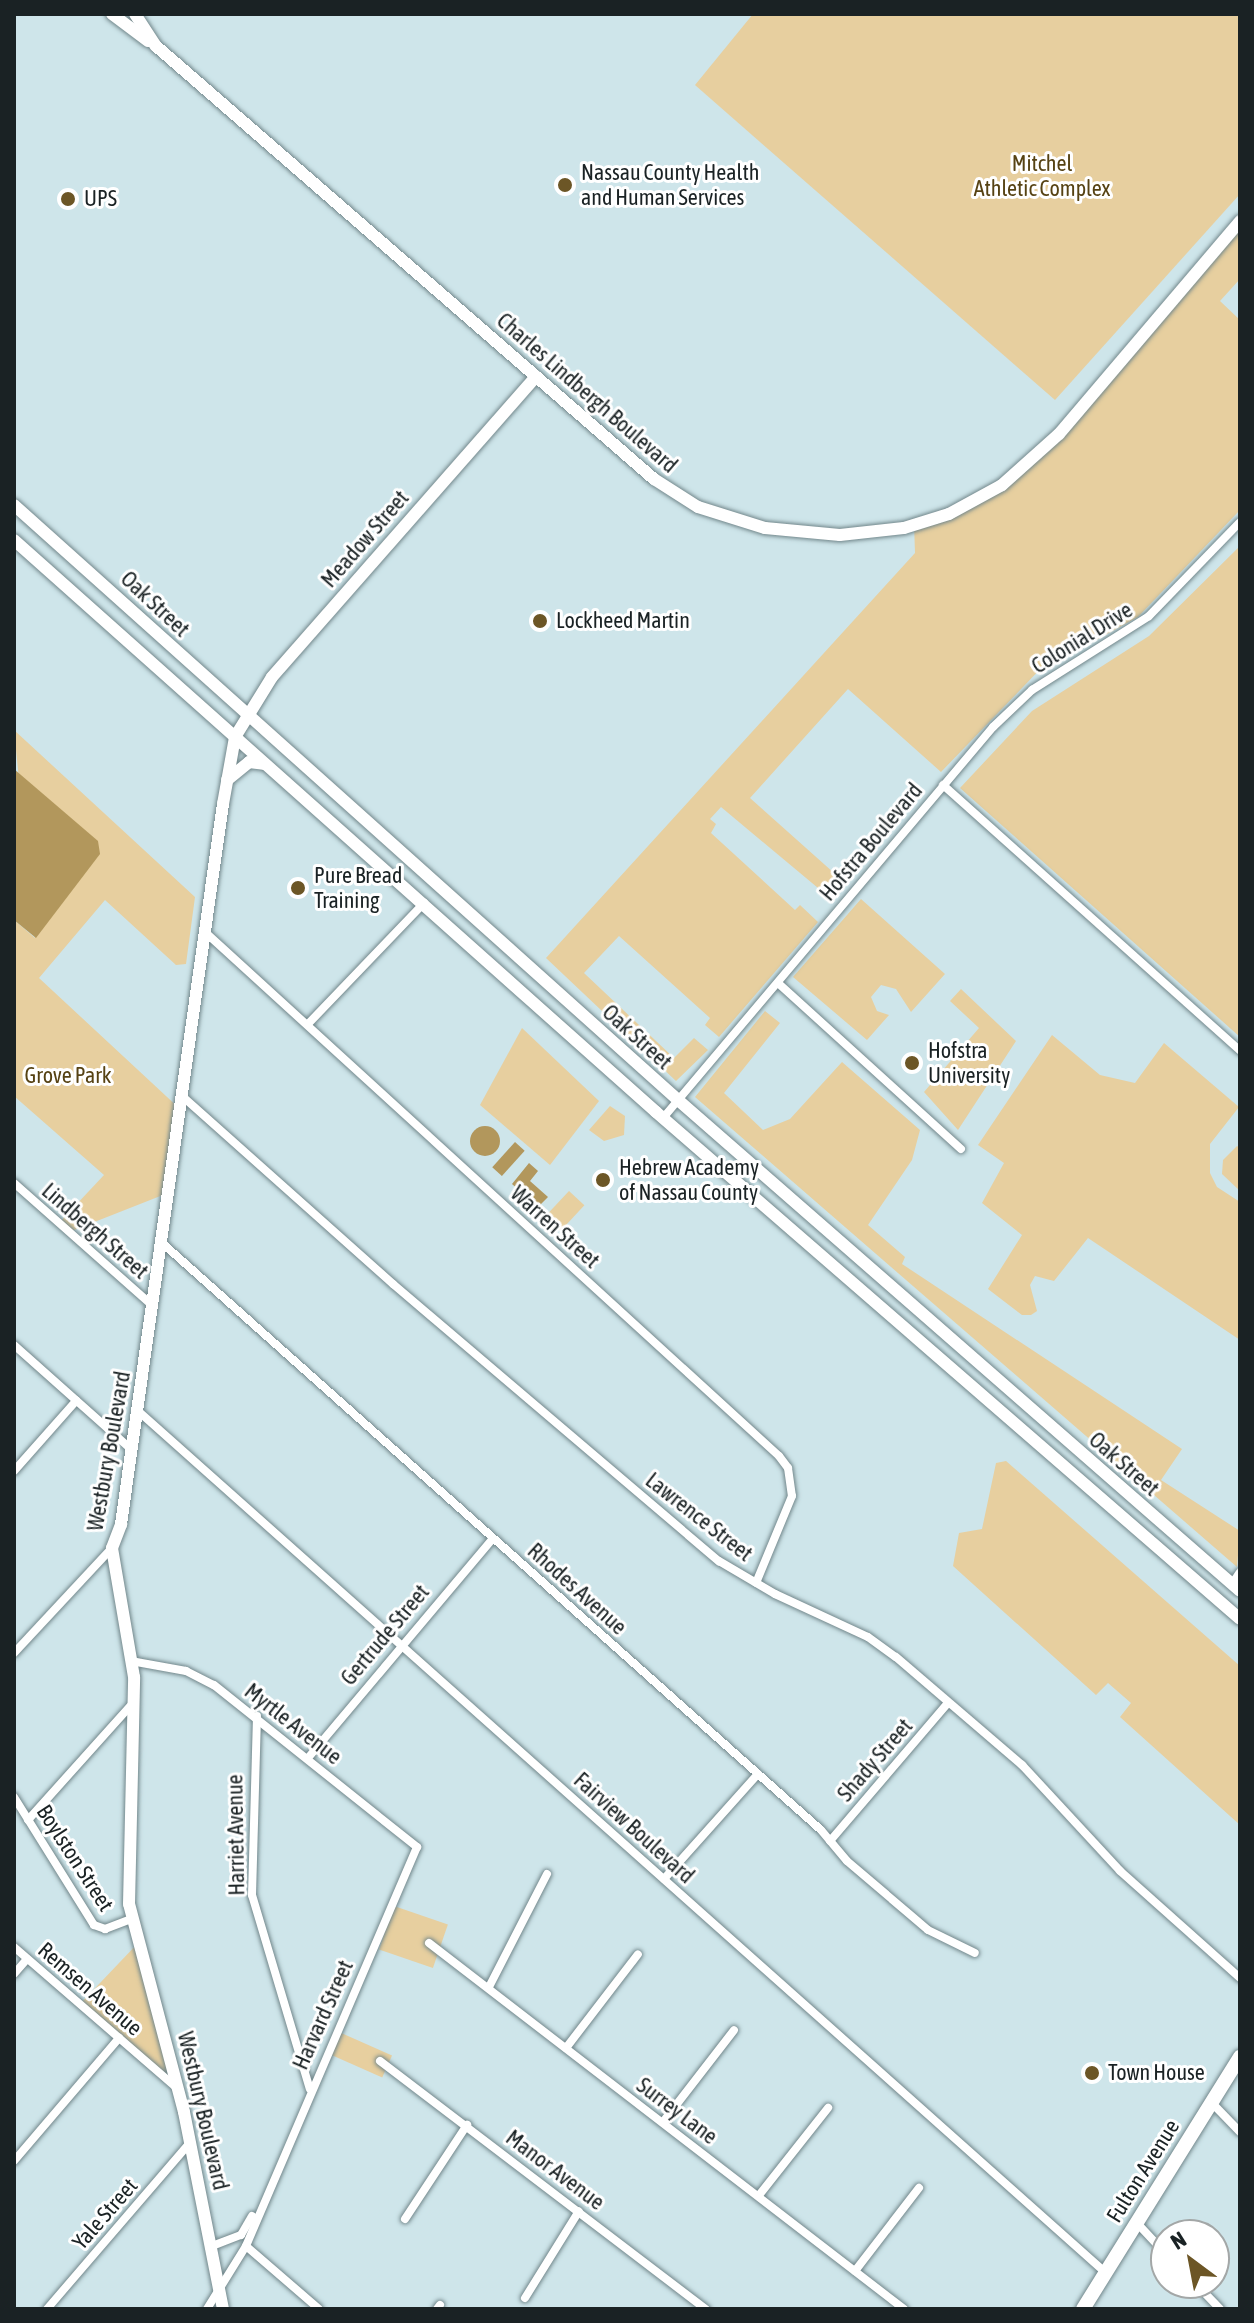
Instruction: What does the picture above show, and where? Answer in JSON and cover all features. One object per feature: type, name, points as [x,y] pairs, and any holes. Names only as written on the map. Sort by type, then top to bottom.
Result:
[{"type":"main road","name":"Fulton Avenue","points":[[1083,2309],[1240,2057]]},
{"type":"street","points":[[112,14],[156,46]]},
{"type":"street","name":"Charles Lindbergh Boulevard","points":[[135,14],[156,46],[654,479],[698,507],[735,522],[795,533],[840,535],[904,528],[979,499],[1025,467],[1240,221]]},
{"type":"street","name":"Meadow Street","points":[[235,737],[272,677],[536,376]]},
{"type":"street","name":"Oak Street","points":[[14,505],[678,1100],[1236,1588]]},
{"type":"street","name":"Colonial Drive","points":[[943,785],[1016,704],[1149,616],[1240,522]]},
{"type":"street","name":"Oak Street","points":[[14,540],[663,1118],[1240,1619]]},
{"type":"street","points":[[62,583],[79,562]]},
{"type":"street","name":"Westbury Boulevard","points":[[223,2309],[222,2291],[179,2090],[131,1919],[131,1661],[112,1548],[121,1524],[235,737]]},
{"type":"street","points":[[227,780],[249,762],[266,764]]},
{"type":"street","name":"Hofstra Boulevard","points":[[663,1118],[943,785],[1240,1051]]},
{"type":"street","points":[[308,1024],[425,903]]},
{"type":"street","name":"Warren Street","points":[[205,932],[779,1456],[788,1468],[792,1496],[756,1583]]},
{"type":"street","points":[[778,983],[961,1149]]},
{"type":"street","name":"Lawrence Street","points":[[182,1096],[719,1561],[756,1583],[868,1637],[948,1703],[1022,1765],[1120,1871],[1240,1978]]},
{"type":"street","name":"Lindbergh Street","points":[[14,1183],[152,1305]]},
{"type":"street","name":"Rhodes Avenue","points":[[161,1242],[758,1774],[928,1930],[975,1953]]},
{"type":"street","points":[[941,1359],[955,1343]]},
{"type":"street","points":[[14,1345],[132,1450]]},
{"type":"street","points":[[14,1471],[76,1401]]},
{"type":"street","name":"Fairview Boulevard","points":[[137,1410],[1106,2273]]},
{"type":"street","name":"Gertrude Street","points":[[308,1758],[493,1538]]},
{"type":"street","points":[[14,1653],[112,1548]]},
{"type":"street","points":[[1236,1588],[1240,1572]]},
{"type":"street","name":"Myrtle Avenue","points":[[131,1661],[186,1671],[257,1716],[417,1847]]},
{"type":"street","points":[[28,1820],[133,1703]]},
{"type":"street","name":"Shady Street","points":[[830,1841],[948,1703]]},
{"type":"street","name":"Harriet Avenue","points":[[257,1716],[252,1895],[310,2090]]},
{"type":"street","points":[[664,1879],[758,1774]]},
{"type":"street","name":"Boylston Street","points":[[14,1797],[94,1925],[111,1927],[131,1919]]},
{"type":"street","name":"Harvard Street","points":[[207,2309],[222,2291],[246,2246],[262,2198],[417,1847]]},
{"type":"street","points":[[489,1987],[547,1874]]},
{"type":"street","name":"Surrey Lane","points":[[429,1943],[760,2194],[904,2309]]},
{"type":"street","name":"Remsen Avenue","points":[[14,1947],[179,2090]]},
{"type":"street","points":[[566,2048],[638,1954]]},
{"type":"street","points":[[14,1974],[27,1959]]},
{"type":"street","points":[[663,2122],[734,2030]]},
{"type":"street","points":[[14,2161],[119,2038]]},
{"type":"street","name":"Manor Avenue","points":[[380,2061],[706,2309]]},
{"type":"street","points":[[1212,2103],[1240,2132]]},
{"type":"street","points":[[760,2194],[828,2108]]},
{"type":"street","points":[[405,2219],[467,2125]]},
{"type":"street","name":"Yale Street","points":[[47,2309],[190,2143]]},
{"type":"street","points":[[855,2271],[919,2188]]},
{"type":"street","name":"Harvard Street","points":[[212,2246],[241,2235],[262,2198]]},
{"type":"street","points":[[525,2298],[579,2211]]},
{"type":"street","points":[[1137,2223],[1150,2237]]},
{"type":"street","points":[[246,2246],[319,2309]]},
{"type":"street","points":[[684,2309],[691,2298]]},
{"type":"green space","name":"Mitchel Athletic Complex","points":[[753,14],[1240,14],[1240,194],[1055,400],[695,85]]},
{"type":"green space","points":[[1240,221],[1240,279],[1220,301],[1240,320],[1240,510],[1138,617],[1089,644],[1075,633],[941,772],[848,689],[750,798],[843,881],[830,898],[721,807],[710,819],[716,824],[711,833],[795,910],[800,905],[818,922],[719,1037],[705,1025],[710,1018],[619,936],[584,973],[674,1058],[694,1038],[708,1050],[676,1081],[546,958],[915,553],[914,524],[949,514],[1025,467]]},
{"type":"green space","points":[[1240,546],[1240,1037],[960,788],[1032,711],[1149,636]]},
{"type":"green space","name":"Grove Park","points":[[14,730],[195,897],[186,964],[176,965],[105,900],[39,978],[180,1109],[168,1193],[69,1232],[59,1223],[104,1175],[14,1096],[14,920],[35,938]]},
{"type":"green space","points":[[861,899],[945,974],[911,1012],[896,989],[881,985],[871,997],[877,1011],[889,1015],[867,1040],[793,977]]},
{"type":"green space","points":[[961,989],[1016,1041],[958,1130],[924,1092],[979,1028],[950,1001]]},
{"type":"green space","points":[[765,1011],[780,1023],[724,1093],[763,1130],[790,1119],[842,1062],[920,1130],[912,1160],[868,1225],[905,1257],[902,1264],[1182,1449],[1161,1480],[1240,1531],[1237,1567],[695,1097]]},
{"type":"green space","points":[[522,1028],[599,1101],[550,1165],[480,1105]]},
{"type":"green space","points":[[1052,1035],[1100,1075],[1135,1083],[1164,1043],[1239,1107],[1210,1144],[1210,1173],[1217,1187],[1240,1202],[1240,1340],[1088,1238],[1054,1281],[1035,1276],[1030,1285],[1037,1311],[1031,1315],[1022,1315],[988,1289],[1022,1235],[982,1203],[1004,1163],[978,1145]]},
{"type":"green space","points":[[610,1106],[625,1116],[624,1135],[604,1141],[589,1130]]},
{"type":"green space","points":[[1237,1146],[1240,1148],[1240,1191],[1222,1174],[1223,1160]]},
{"type":"green space","points":[[569,1191],[584,1205],[560,1231],[545,1217]]},
{"type":"green space","points":[[1006,1461],[1240,1666],[1240,1825],[1120,1717],[1131,1703],[1108,1683],[1096,1695],[953,1566],[959,1533],[982,1529],[996,1463]]},
{"type":"green space","points":[[394,1906],[448,1925],[433,1968],[379,1949]]},
{"type":"green space","points":[[139,1942],[179,2090],[80,2004]]},
{"type":"green space","points":[[339,2032],[392,2056],[382,2078],[329,2054]]},
{"type":"shaded area","points":[[14,769],[98,841],[100,854],[36,938],[14,920]]},
{"type":"shaded area","points":[[485,1126],[491,1127],[499,1135],[499,1147],[491,1155],[485,1156],[479,1155],[471,1147],[470,1141],[471,1135],[479,1127]]},
{"type":"shaded area","points":[[515,1142],[525,1151],[502,1176],[492,1167]]},
{"type":"shaded area","points":[[529,1163],[538,1171],[530,1181],[548,1197],[538,1207],[512,1184]]},
{"type":"place","name":"Nassau County Health and Human Services","points":[[565,185]]},
{"type":"place","name":"UPS","points":[[68,199]]},
{"type":"place","name":"Lockheed Martin","points":[[540,621]]},
{"type":"place","name":"Pure Bread Training","points":[[298,888]]},
{"type":"place","name":"Hofstra University","points":[[912,1063]]},
{"type":"place","name":"Hebrew Academy of Nassau County","points":[[603,1180]]},
{"type":"place","name":"Town House","points":[[1092,2073]]}]
